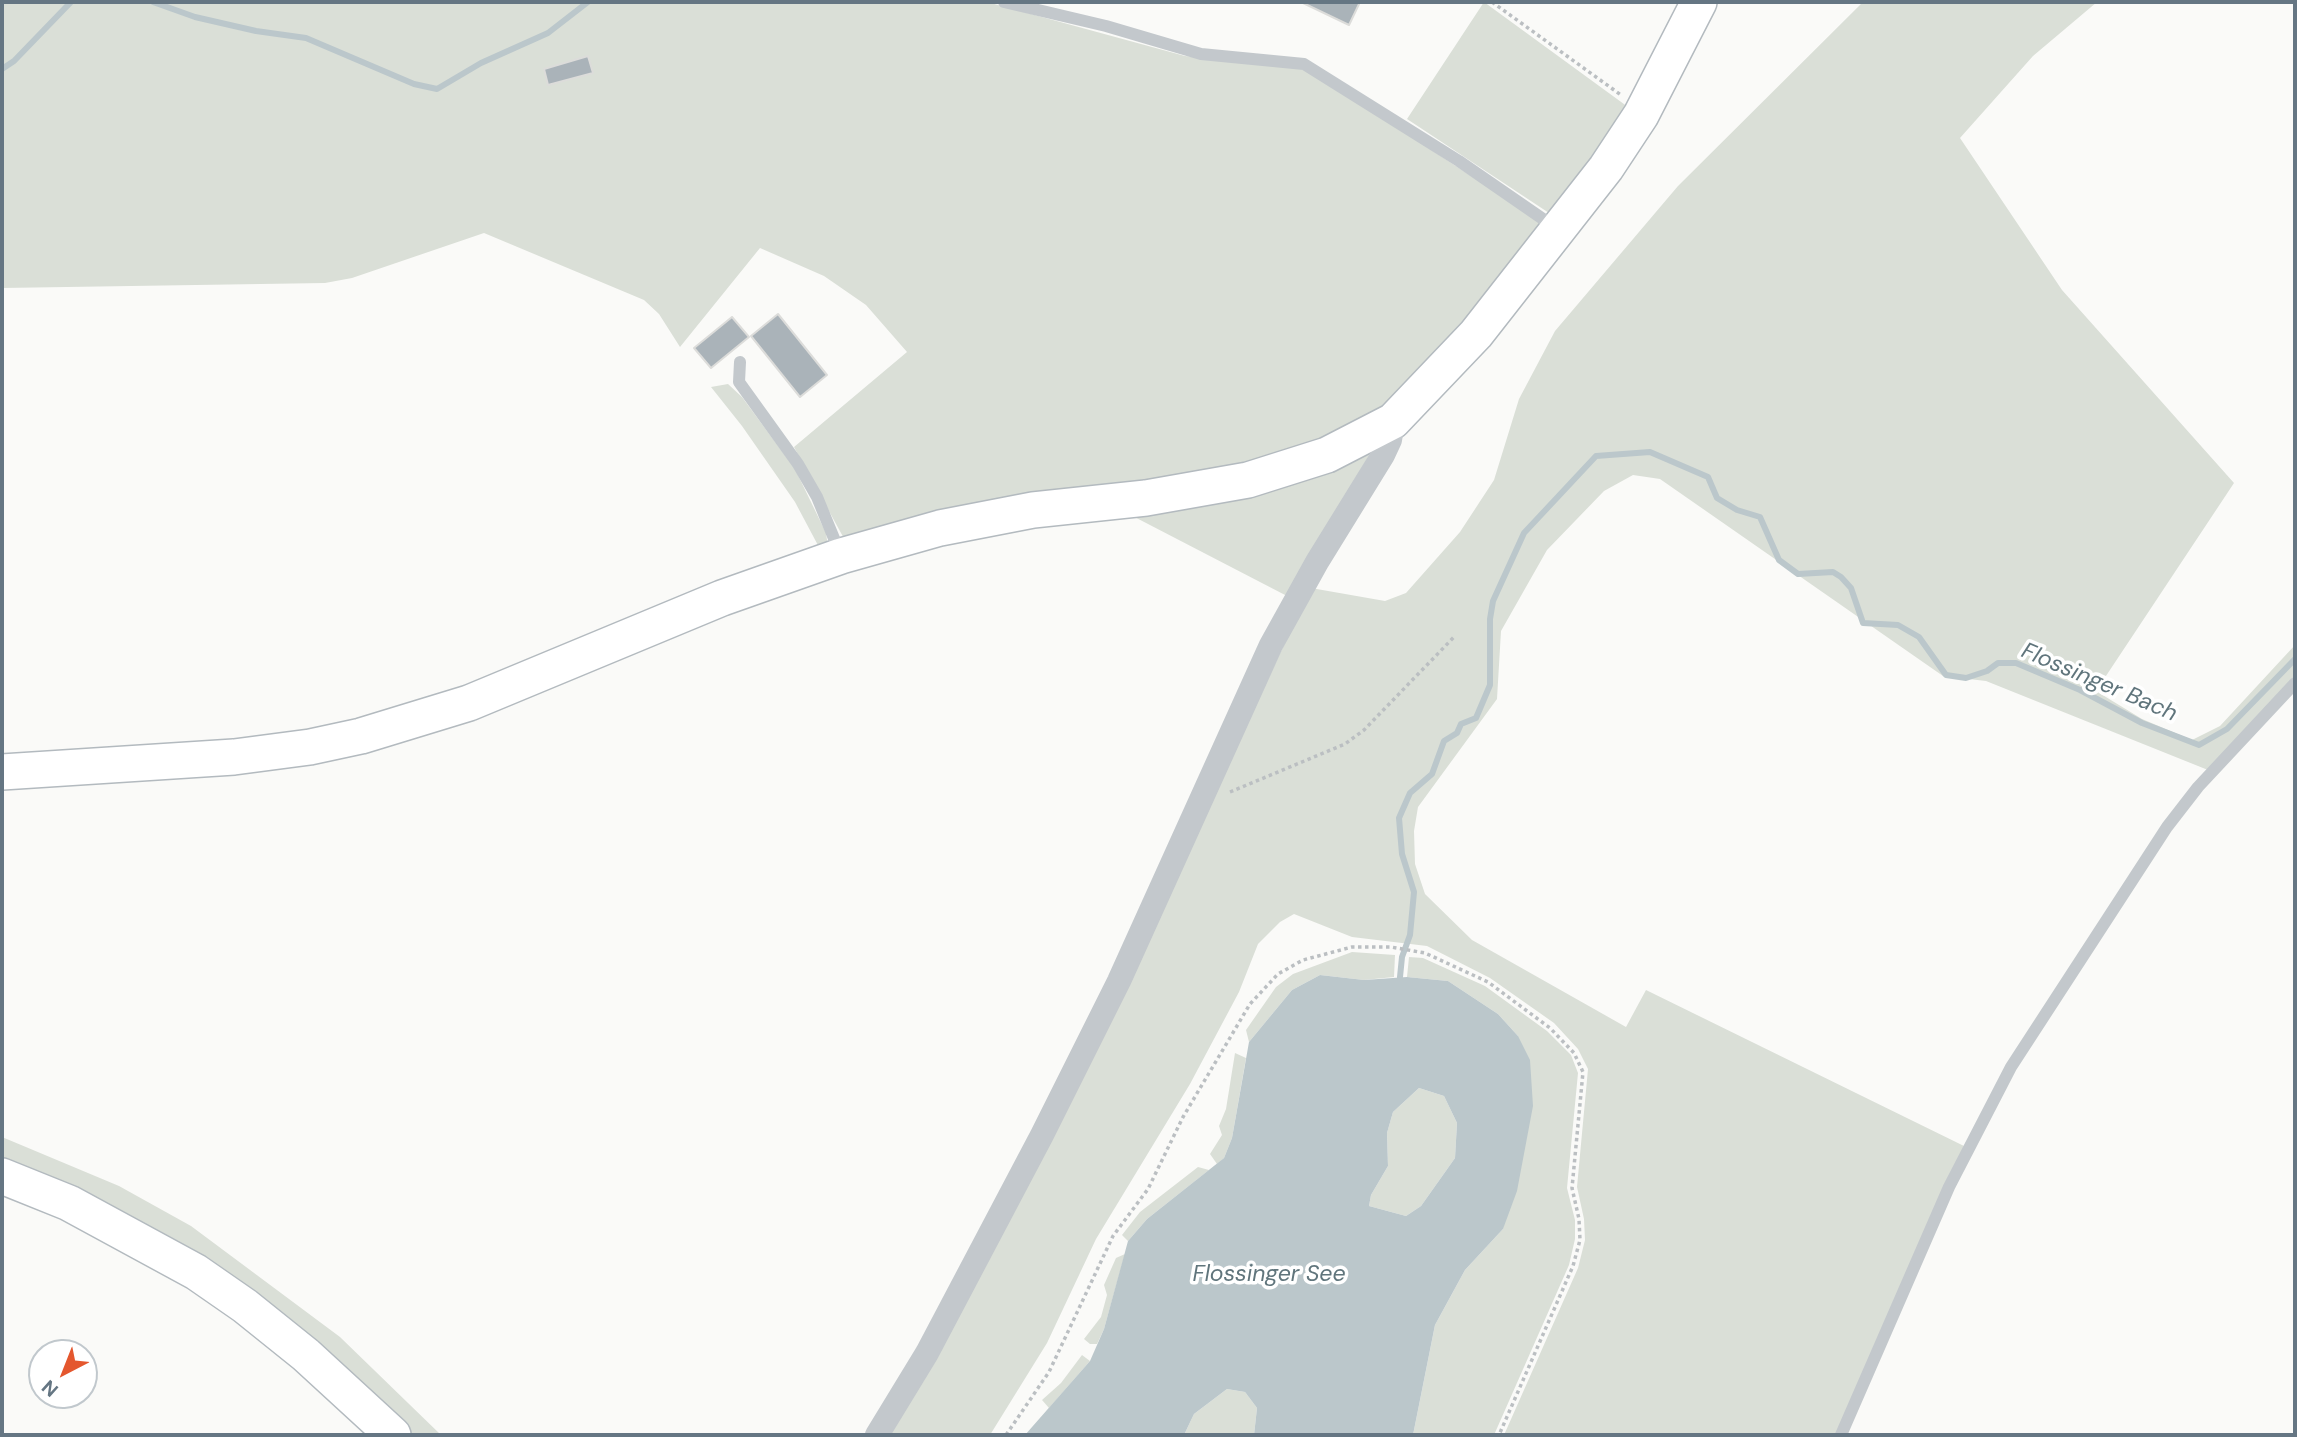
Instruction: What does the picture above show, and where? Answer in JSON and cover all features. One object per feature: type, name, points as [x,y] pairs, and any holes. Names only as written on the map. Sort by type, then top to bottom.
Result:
[{"type":"main road","points":[[2,772],[234,757],[310,747],[361,736],[469,703],[722,598],[841,556],[940,528],[1033,510],[1146,498],[1248,480],[1327,455],[1393,421],[1412,405],[1476,334],[1559,230],[1641,115],[1674,56],[1699,2]]},
{"type":"main road","points":[[2,1176],[69,1203],[196,1272],[245,1306],[306,1355],[393,1435]]},
{"type":"street","points":[[877,1435],[927,1353],[1042,1135],[1119,981],[1272,645],[1317,562],[1390,440],[1393,421]]},
{"type":"lane","points":[[1004,2],[1106,26],[1201,54],[1304,64],[1459,161],[1559,230]]},
{"type":"lane","points":[[740,362],[739,382],[798,464],[817,497],[841,556]]},
{"type":"lane","points":[[1841,1435],[1949,1187],[2011,1067],[2167,827],[2198,787],[2295,683]]},
{"type":"path","points":[[1492,2],[1603,81],[1641,115]]},
{"type":"path","points":[[1201,799],[1254,783],[1345,744],[1364,730],[1454,637]]},
{"type":"path","points":[[1006,1435],[1049,1372],[1113,1236],[1148,1189],[1183,1117],[1250,1004],[1278,974],[1303,960],[1352,947],[1391,947],[1425,953],[1488,982],[1550,1028],[1574,1053],[1583,1072],[1572,1188],[1579,1219],[1580,1240],[1573,1266],[1499,1435]]},
{"type":"shaded area","points":[[2,2],[987,2],[1185,56],[1308,69],[1535,218],[1543,226],[1544,233],[1389,408],[1259,466],[847,544],[794,447],[907,352],[866,305],[824,276],[760,248],[680,347],[659,314],[644,300],[484,233],[352,278],[325,283],[2,288]]},
{"type":"shaded area","points":[[1484,2],[1628,107],[1630,113],[1549,213],[1407,119]]},
{"type":"shaded area","points":[[1863,2],[2097,2],[2033,56],[1960,138],[2062,290],[2234,483],[2096,691],[2142,719],[2192,740],[2220,726],[2295,645],[2295,675],[2208,770],[1986,681],[1943,676],[1660,479],[1633,475],[1604,491],[1547,550],[1501,631],[1497,699],[1418,807],[1414,831],[1415,864],[1425,894],[1472,940],[1626,1027],[1646,990],[1964,1146],[1837,1435],[1504,1435],[1578,1268],[1585,1240],[1584,1219],[1577,1187],[1588,1069],[1578,1049],[1554,1023],[1490,978],[1427,946],[1352,937],[1294,914],[1280,922],[1258,944],[1239,992],[1190,1084],[1096,1239],[1047,1343],[990,1435],[890,1435],[1158,911],[1311,588],[1385,601],[1406,593],[1460,532],[1494,480],[1519,399],[1555,331],[1678,186]]},
{"type":"shaded area","points":[[728,384],[742,397],[795,469],[826,533],[828,547],[821,551],[795,502],[711,387]]},
{"type":"shaded area","points":[[1374,447],[1287,596],[1121,510]]},
{"type":"shaded area","points":[[1352,952],[1395,955],[1394,977],[1364,980],[1320,975],[1292,990],[1249,1042],[1246,1030],[1276,987],[1293,974]]},
{"type":"shaded area","points":[[1409,957],[1423,958],[1485,986],[1547,1031],[1571,1055],[1578,1073],[1567,1188],[1575,1220],[1575,1239],[1569,1265],[1494,1435],[1413,1435],[1435,1325],[1465,1270],[1503,1229],[1518,1036],[1498,1014],[1448,981],[1407,977]]},
{"type":"shaded area","points":[[1235,1053],[1246,1058],[1232,1138],[1224,1158],[1217,1164],[1210,1154],[1222,1135],[1219,1126],[1226,1109]]},
{"type":"shaded area","points":[[1419,1088],[1444,1096],[1457,1123],[1455,1158],[1421,1206],[1406,1216],[1369,1206],[1371,1195],[1388,1166],[1387,1133],[1393,1112]]},
{"type":"shaded area","points":[[2,1137],[119,1186],[191,1226],[340,1337],[441,1435],[413,1435],[328,1351],[2,1162]]},
{"type":"shaded area","points":[[1198,1167],[1209,1170],[1147,1219],[1128,1241],[1122,1235],[1140,1212]]},
{"type":"shaded area","points":[[1125,1254],[1104,1329],[1097,1344],[1090,1344],[1084,1339],[1101,1317],[1107,1295],[1104,1285],[1116,1258]]},
{"type":"shaded area","points":[[1082,1355],[1090,1361],[1049,1408],[1042,1400],[1061,1383]]},
{"type":"shaded area","points":[[1227,1389],[1245,1392],[1257,1408],[1254,1435],[1184,1435],[1194,1414]]},
{"type":"water","name":"Flossinger See","points":[[1320,975],[1364,980],[1407,977],[1448,981],[1498,1014],[1518,1036],[1530,1060],[1533,1106],[1517,1191],[1503,1229],[1465,1270],[1435,1325],[1413,1435],[1254,1435],[1257,1408],[1245,1392],[1227,1389],[1194,1414],[1184,1435],[1025,1435],[1090,1361],[1104,1329],[1128,1241],[1147,1219],[1224,1158],[1232,1138],[1249,1042],[1292,990]],"holes":[[[1419,1088],[1444,1096],[1457,1123],[1455,1158],[1421,1206],[1406,1216],[1369,1206],[1371,1195],[1388,1166],[1387,1133],[1393,1112]]]},
{"type":"building","points":[[1301,2],[1360,2],[1349,25]]},
{"type":"building","points":[[588,56],[593,73],[548,85],[544,69]]},
{"type":"building","points":[[778,314],[827,375],[800,397],[751,336]]},
{"type":"building","points":[[732,317],[749,337],[711,368],[694,348]]},
{"type":"waterway","points":[[2,69],[14,61],[71,2]]},
{"type":"waterway","points":[[153,2],[195,17],[256,31],[306,38],[414,84],[437,89],[481,63],[548,33],[588,2]]},
{"type":"waterway","name":"Flossinger Bach","points":[[1400,977],[1402,957],[1410,935],[1414,892],[1402,854],[1399,818],[1410,793],[1432,774],[1444,741],[1457,733],[1461,724],[1476,718],[1490,685],[1490,619],[1493,601],[1524,533],[1596,456],[1650,452],[1708,477],[1717,498],[1737,510],[1760,517],[1779,560],[1798,574],[1833,572],[1841,577],[1851,588],[1863,623],[1898,625],[1919,637],[1946,675],[1966,678],[1987,671],[1998,663],[2016,663],[2080,690],[2142,723],[2199,745],[2227,729],[2295,659]]}]
